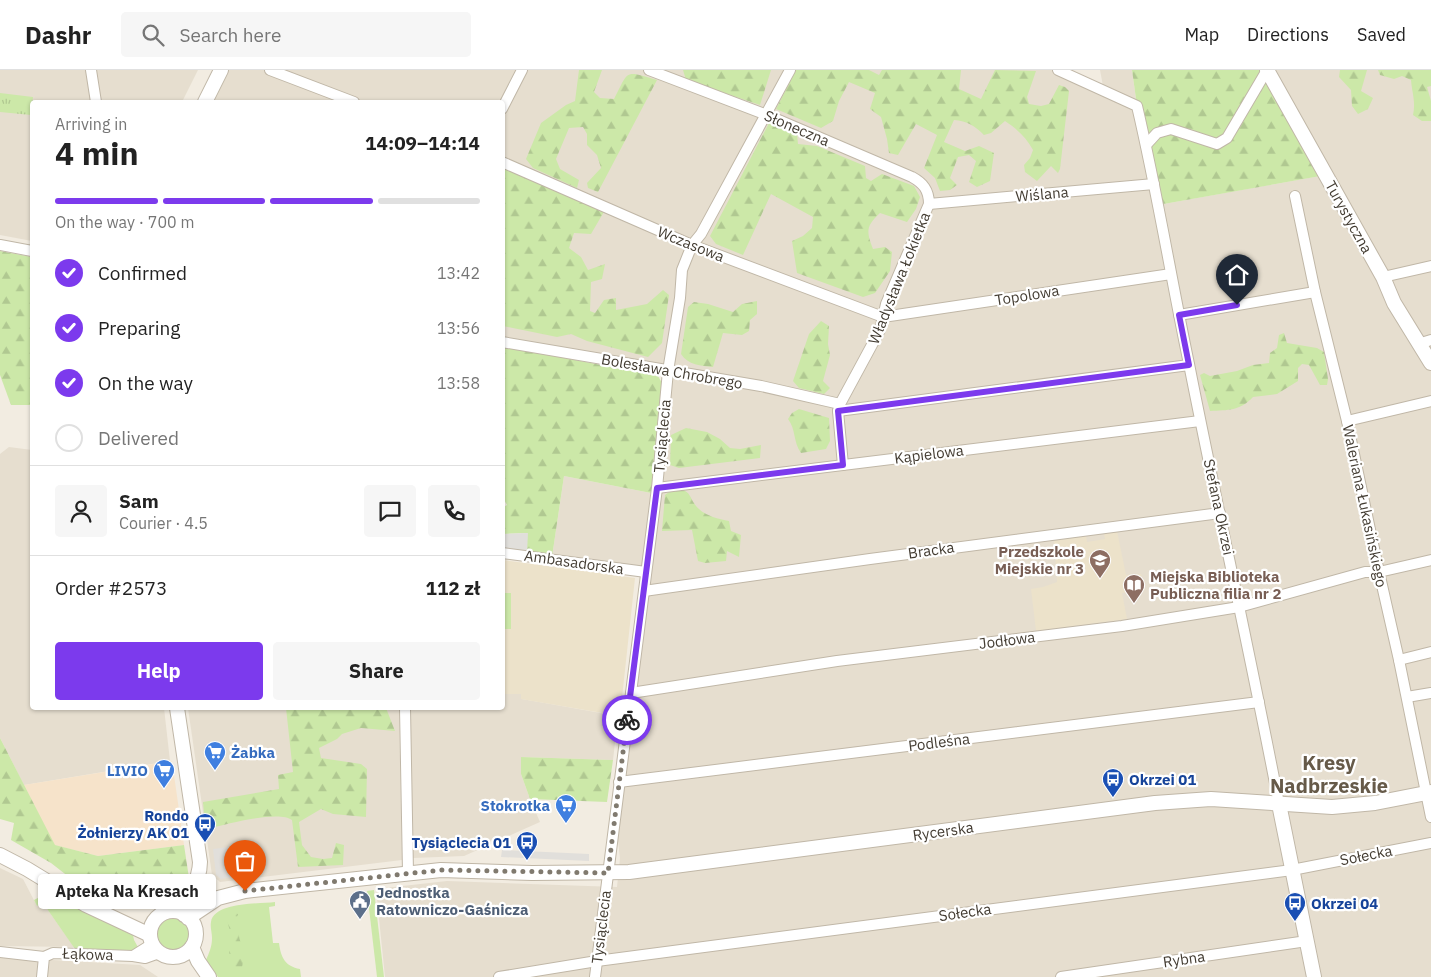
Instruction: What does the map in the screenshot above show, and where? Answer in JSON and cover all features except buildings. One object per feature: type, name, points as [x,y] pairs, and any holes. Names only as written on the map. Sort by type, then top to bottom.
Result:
[{"type":"street","points":[[91,70],[96,100]]},
{"type":"street","points":[[206,100],[221,70]]},
{"type":"street","points":[[270,70],[349,100]]},
{"type":"street","points":[[505,103],[522,70]]},
{"type":"street","name":"Słoneczna","points":[[649,70],[767,115],[912,177],[922,183],[926,189],[929,204]]},
{"type":"street","name":"Tysiąclecia","points":[[595,977],[657,488],[668,371],[680,298],[682,270],[692,245],[701,234],[790,70]]},
{"type":"street","name":"Stefana Okrzei","points":[[1058,70],[1137,106],[1314,977]]},
{"type":"street","points":[[1146,145],[1157,133],[1171,129],[1217,144],[1227,138],[1267,70]]},
{"type":"street","name":"Turystyczna","points":[[1267,70],[1383,277],[1394,303],[1425,342],[1431,364]]},
{"type":"street","name":"Wczasowa","points":[[505,163],[692,245],[883,317]]},
{"type":"street","name":"Wiślana","points":[[929,204],[1154,184]]},
{"type":"street","name":"Waleriana Łukasińskiego","points":[[1296,196],[1315,292],[1347,421],[1429,792],[1431,817]]},
{"type":"street","name":"Władysława Łokietka","points":[[839,408],[880,330],[886,304],[929,204]]},
{"type":"street","points":[[0,245],[30,251]]},
{"type":"street","points":[[1383,277],[1431,266]]},
{"type":"street","name":"Topolowa","points":[[883,317],[1171,274]]},
{"type":"street","points":[[1179,315],[1315,292]]},
{"type":"street","name":"Bolesława Chrobrego","points":[[505,343],[761,386],[839,408]]},
{"type":"street","points":[[843,465],[839,408],[1189,365]]},
{"type":"street","points":[[1347,421],[1431,401]]},
{"type":"street","name":"Kąpielowa","points":[[657,488],[1200,421]]},
{"type":"street","name":"Bracka","points":[[644,592],[919,552],[1220,513]]},
{"type":"street","name":"Ambasadorska","points":[[505,552],[646,572]]},
{"type":"street","name":"Jodłowa","points":[[631,693],[837,661],[1122,626],[1240,607],[1365,572],[1379,572],[1431,560]]},
{"type":"street","points":[[1399,660],[1431,652]]},
{"type":"street","points":[[1407,697],[1431,693]]},
{"type":"street","name":"Podleśna","points":[[619,782],[1259,702]]},
{"type":"street","points":[[0,855],[86,905],[113,916],[170,957],[179,956],[187,952],[192,947],[195,938],[184,918],[183,895],[195,884],[200,869],[199,848],[177,710]]},
{"type":"street","points":[[405,710],[408,873]]},
{"type":"street","name":"Rycerska","points":[[223,897],[245,891],[442,870],[608,873],[645,870],[1155,803],[1211,799],[1332,807],[1354,806],[1429,792]]},
{"type":"street","name":"Sołecka","points":[[499,977],[597,961],[1292,870],[1431,843]]},
{"type":"street","points":[[154,944],[151,929],[162,914],[184,918],[211,910],[223,897],[206,891],[195,884]]},
{"type":"street","points":[[113,916],[156,920]]},
{"type":"street","name":"Rybna","points":[[1061,977],[1307,942]]},
{"type":"street","name":"Łąkowa","points":[[0,952],[44,956],[53,952],[133,956],[154,944]]},
{"type":"street","points":[[192,947],[198,962],[209,977]]},
{"type":"street","name":"Łąkowa","points":[[42,977],[44,956]]},
{"type":"street","points":[[179,956],[199,977]]},
{"type":"shaded area","points":[[0,70],[198,70],[183,100],[30,100],[30,241],[0,235]]},
{"type":"shaded area","points":[[221,70],[1068,70],[1103,86],[1100,70],[1132,70],[1137,106],[1158,205],[1325,175],[1267,70],[1431,70],[1431,977],[385,977],[376,889],[447,881],[617,887],[620,858],[615,816],[668,371],[505,342],[505,100],[206,100]]},
{"type":"shaded area","points":[[9,447],[30,450],[30,710],[164,710],[170,761],[24,785],[0,738],[0,454]]},
{"type":"shaded area","points":[[564,476],[651,493],[642,567],[552,557]]},
{"type":"shaded area","name":"Przedszkole Miejskie nr 3","points":[[1117,531],[1126,575],[1141,574],[1145,590],[1122,593],[1127,619],[1036,631],[1031,589],[1057,582],[1054,541],[1086,536],[1087,542],[1105,539],[1104,534]]},
{"type":"shaded area","points":[[528,533],[527,552],[505,549],[505,534]]},
{"type":"shaded area","points":[[505,560],[635,578],[620,716],[521,699],[521,694],[505,694]]},
{"type":"shaded area","points":[[505,694],[522,694],[522,699],[618,716],[613,760],[521,757],[521,774],[540,822],[464,856],[413,858],[410,710],[505,710]]},
{"type":"shaded area","points":[[188,710],[399,710],[402,860],[220,882],[212,875]]},
{"type":"shaded area","points":[[172,761],[184,845],[98,856],[54,845],[24,785]]},
{"type":"shaded area","points":[[229,847],[232,877],[221,879],[216,875],[213,849]]},
{"type":"shaded area","points":[[502,850],[589,854],[589,861],[501,857]]},
{"type":"shaded area","points":[[0,868],[23,879],[37,906],[43,903],[74,947],[0,946]]},
{"type":"shaded area","points":[[0,957],[140,965],[158,977],[0,977]]},
{"type":"green space","points":[[579,70],[602,70],[594,92],[600,98],[614,99],[622,82],[629,75],[633,74],[657,80],[598,192],[588,188],[587,183],[601,168],[597,155],[587,145],[587,134],[583,127],[569,128],[556,159],[560,169],[579,180],[577,188],[533,168],[526,159],[541,123],[566,105],[575,101]]},
{"type":"green space","points":[[683,70],[771,70],[760,105],[686,80]]},
{"type":"green space","points":[[796,70],[869,70],[879,75],[882,70],[961,70],[959,89],[981,99],[995,70],[1036,71],[1027,97],[1029,104],[1041,106],[1049,104],[1059,85],[1069,91],[1060,169],[1058,173],[1051,166],[1037,181],[1025,172],[1024,165],[1030,158],[1033,150],[1024,137],[1005,121],[991,133],[984,135],[970,124],[954,120],[944,142],[965,151],[979,146],[994,153],[990,181],[977,187],[969,182],[976,161],[969,155],[958,157],[950,178],[957,185],[950,190],[940,191],[935,178],[924,168],[937,135],[916,124],[898,155],[889,153],[881,117],[870,109],[875,93],[849,82],[839,101],[833,121],[821,128],[776,109]]},
{"type":"green space","points":[[1132,70],[1267,70],[1326,175],[1158,205],[1137,106]]},
{"type":"green space","points":[[1340,70],[1367,70],[1361,91],[1373,98],[1368,109],[1358,114],[1352,106],[1351,90],[1339,77]]},
{"type":"green space","points":[[1378,70],[1431,70],[1431,86],[1427,87],[1431,101],[1431,121],[1422,121],[1413,115],[1414,102],[1411,80],[1402,76],[1394,79],[1380,75]]},
{"type":"green space","points":[[0,93],[33,97],[33,100],[30,100],[30,115],[0,112]]},
{"type":"green space","points":[[769,123],[797,134],[798,144],[817,146],[865,166],[866,178],[871,181],[882,174],[914,186],[920,197],[916,209],[907,222],[880,213],[870,225],[868,233],[873,249],[885,247],[892,252],[890,271],[875,293],[863,297],[797,273],[792,241],[803,236],[812,228],[813,217],[771,194],[743,255],[716,244],[710,236]]},
{"type":"green space","points":[[505,169],[605,210],[591,234],[574,233],[569,248],[581,257],[588,270],[605,264],[602,279],[591,282],[590,311],[595,313],[604,300],[616,298],[616,310],[647,304],[663,290],[669,295],[662,343],[648,357],[587,341],[571,334],[557,337],[505,326]]},
{"type":"green space","points":[[0,251],[30,257],[30,405],[11,405],[0,375]]},
{"type":"green space","points":[[757,301],[757,314],[750,320],[749,331],[742,335],[723,333],[713,367],[691,363],[681,354],[688,307],[694,302],[708,304],[733,312],[742,304]]},
{"type":"green space","points":[[821,321],[829,326],[828,344],[830,355],[823,381],[830,388],[824,394],[799,388],[793,381],[809,334]]},
{"type":"green space","points":[[1284,333],[1287,343],[1317,348],[1324,352],[1328,379],[1327,385],[1320,385],[1309,365],[1302,364],[1298,368],[1298,381],[1277,394],[1253,397],[1243,405],[1233,409],[1210,411],[1200,375],[1204,373],[1210,376],[1269,363],[1270,353],[1277,348],[1279,335]]},
{"type":"green space","points":[[505,346],[658,376],[662,383],[651,493],[564,476],[552,557],[526,554],[527,533],[505,534],[505,506],[507,505],[505,501]]},
{"type":"green space","points":[[799,409],[829,418],[830,441],[826,449],[801,453],[788,419],[792,413]]},
{"type":"green space","points":[[686,428],[707,432],[720,439],[730,448],[740,449],[761,445],[760,458],[679,468],[670,465],[671,435]]},
{"type":"green space","points":[[673,489],[687,492],[695,505],[705,514],[729,521],[731,531],[741,535],[739,557],[727,551],[726,561],[705,563],[698,561],[692,530],[662,531],[665,495]]},
{"type":"green space","points":[[505,593],[511,593],[511,629],[505,629]]},
{"type":"green space","points":[[286,710],[387,710],[395,731],[361,728],[342,734],[337,739],[319,748],[321,758],[361,764],[367,769],[366,817],[333,814],[321,809],[299,822],[302,845],[311,857],[332,858],[336,843],[344,845],[343,865],[298,867],[292,820],[285,817],[265,817],[211,828],[205,825],[203,802],[279,789],[278,775],[293,772]]},
{"type":"green space","points":[[0,738],[55,845],[98,856],[184,845],[189,878],[87,891],[51,863],[11,840],[14,823],[0,819]]},
{"type":"green space","points":[[521,757],[613,760],[607,802],[530,799],[521,774]]},
{"type":"green space","points":[[374,890],[384,977],[377,977],[367,891]]},
{"type":"green space","points":[[51,891],[132,930],[134,940],[139,949],[127,951],[75,949],[43,903],[37,906],[34,900]]},
{"type":"green space","points":[[275,902],[275,906],[269,907],[273,943],[279,943],[285,960],[291,966],[300,969],[301,977],[218,977],[206,960],[210,950],[212,938],[211,922],[214,915],[228,907]]},
{"type":"green space","points":[[232,912],[238,914],[239,937],[246,948],[242,967],[239,970],[240,977],[234,977],[230,958],[229,947],[232,939],[227,920]]},
{"type":"green space","points":[[173,917],[180,918],[186,922],[190,928],[190,942],[186,948],[180,952],[173,953],[166,952],[160,948],[156,942],[155,935],[156,928],[160,922],[166,918]]},
{"type":"way so far","points":[[245,891],[442,870],[608,873],[627,720]]},
{"type":"place","name":"Przedszkole Miejskie nr 3","points":[[1100,579]]},
{"type":"place","name":"Miejska Biblioteka Publiczna filia nr 2","points":[[1134,604]]},
{"type":"place","name":"Żabka","points":[[215,771]]},
{"type":"place","name":"LIVIO","points":[[164,789]]},
{"type":"place","name":"Okrzei 01","points":[[1113,798]]},
{"type":"place","name":"Stokrotka","points":[[566,824]]},
{"type":"place","name":"Rondo Żołnierzy AK 01","points":[[205,843]]},
{"type":"place","name":"Tysiąclecia 01","points":[[527,861]]},
{"type":"place","name":"Apteka Na Kresach","points":[[245,891]]},
{"type":"place","name":"Jednostka Ratowniczo-Gaśnicza","points":[[360,920]]},
{"type":"place","name":"Okrzei 04","points":[[1295,922]]},
{"type":"district","name":"Kresy Nadbrzeskie","points":[[1329,774]]},
{"type":"route","points":[[627,720],[657,488],[843,465],[838,411],[1189,365],[1179,315],[1237,305]]}]
